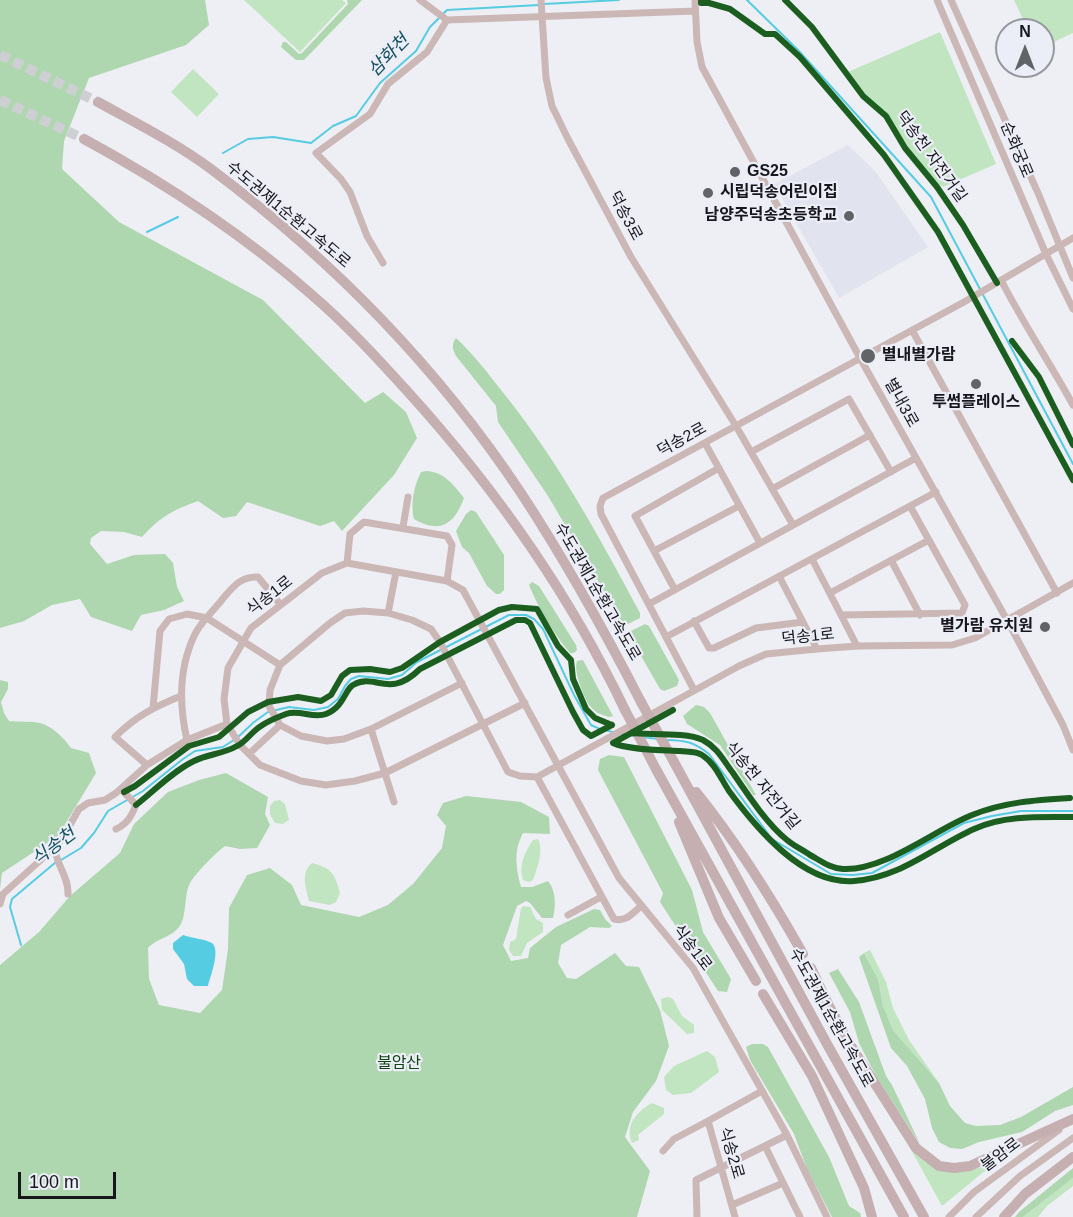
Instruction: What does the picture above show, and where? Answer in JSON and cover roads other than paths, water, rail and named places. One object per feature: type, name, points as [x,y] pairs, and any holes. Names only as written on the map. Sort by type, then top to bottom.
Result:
[{"type":"highway","name":"수도권제1순환고속도로","points":[[98,102],[210,169],[304,246],[359,296],[387,324],[462,413],[520,491],[607,637],[827,1044],[922,1213]]},
{"type":"highway","name":"수도권제1순환고속도로","points":[[84,139],[159,181],[221,224],[314,296],[369,350],[450,440],[518,528],[562,594],[609,677],[659,774],[904,1217]]},
{"type":"highway","points":[[676,765],[727,831],[782,916],[803,954]]},
{"type":"highway","points":[[659,774],[719,918],[756,981]]},
{"type":"highway","points":[[811,968],[851,1046],[906,1133],[916,1148],[939,1166],[954,1168],[970,1166],[1073,1119]]},
{"type":"highway","points":[[763,994],[812,1076],[864,1188],[872,1217]]},
{"type":"highway","points":[[1004,1217],[1025,1194],[1073,1157]]},
{"type":"street","points":[[420,0],[445,19],[542,12],[695,11]]},
{"type":"street","name":"덕송3로","points":[[542,0],[546,78],[552,106],[631,257],[736,426],[793,525]]},
{"type":"street","name":"순화궁로","points":[[937,0],[1046,254],[1073,309]]},
{"type":"street","name":"순화궁로","points":[[951,0],[1073,278]]},
{"type":"street","name":"별내3로","points":[[695,1],[697,42],[702,67],[860,358],[1007,620],[1063,725],[1073,750]]},
{"type":"street","points":[[383,263],[367,236],[350,192],[316,153],[370,114],[388,84],[427,52],[445,19]]},
{"type":"street","points":[[1073,238],[1001,280],[1021,319],[1073,405]]},
{"type":"street","name":"덕송2로","points":[[694,690],[601,514],[600,506],[603,498],[1001,280]]},
{"type":"street","points":[[912,330],[1056,592]]},
{"type":"street","points":[[751,452],[849,399],[891,472]]},
{"type":"street","points":[[772,489],[870,435]]},
{"type":"street","points":[[705,443],[760,543]]},
{"type":"street","points":[[649,604],[916,458]]},
{"type":"street","points":[[675,590],[635,516],[719,468]]},
{"type":"street","points":[[666,637],[936,492]]},
{"type":"street","points":[[403,527],[408,497]]},
{"type":"street","points":[[654,551],[739,506]]},
{"type":"street","points":[[842,615],[962,613],[965,605],[910,506]]},
{"type":"street","points":[[364,522],[447,536],[452,545],[447,581],[347,563],[350,534],[364,522]]},
{"type":"street","points":[[830,593],[929,540]]},
{"type":"street","points":[[812,559],[857,646]]},
{"type":"street","points":[[891,560],[920,615]]},
{"type":"street","name":"식송1로","points":[[347,563],[322,573],[251,628],[228,668],[224,699],[227,724],[239,743],[260,765],[301,782],[326,785],[355,781],[385,772],[525,703]]},
{"type":"street","points":[[388,613],[396,572]]},
{"type":"street","points":[[187,740],[181,717],[183,675],[196,633],[235,584],[248,576],[258,577],[280,604]]},
{"type":"street","points":[[779,576],[817,649]]},
{"type":"street","name":"식송1로","points":[[447,581],[463,590],[619,878],[693,968],[787,1135],[827,1217]]},
{"type":"street","name":"덕송1로","points":[[537,777],[694,690],[766,654],[857,646],[952,645],[975,638],[1073,583]]},
{"type":"street","points":[[462,683],[371,729],[344,739],[327,741],[301,736],[280,725],[269,706],[270,690],[280,665],[345,613],[363,611],[388,613],[412,620],[431,629],[441,644],[462,683],[508,772],[520,776],[537,777],[614,919],[627,918],[640,906]]},
{"type":"street","points":[[153,708],[159,631],[169,619],[187,614],[207,618],[280,665]]},
{"type":"street","points":[[694,621],[709,648],[714,648],[756,628],[803,622]]},
{"type":"street","points":[[147,765],[115,737],[132,721],[153,708],[182,696]]},
{"type":"street","points":[[0,904],[3,894],[55,850],[79,809],[88,802],[105,801],[123,791],[147,765],[187,740],[227,724]]},
{"type":"street","points":[[249,754],[280,725]]},
{"type":"street","points":[[371,729],[394,802]]},
{"type":"street","points":[[116,829],[124,825],[136,805],[123,791]]},
{"type":"street","points":[[55,850],[59,866],[67,880],[68,894]]},
{"type":"street","points":[[568,915],[601,897]]},
{"type":"street","name":"식송2로","points":[[735,1217],[708,1121],[762,1091]]},
{"type":"street","name":"불암로","points":[[949,1217],[974,1192],[1073,1119]]},
{"type":"street","points":[[663,1151],[674,1139],[708,1121]]},
{"type":"street","points":[[697,1217],[696,1180],[787,1135]]},
{"type":"street","name":"불암로","points":[[976,1217],[1020,1176],[1073,1138]]},
{"type":"street","points":[[765,1146],[800,1217]]},
{"type":"street","points":[[732,1205],[783,1183]]},
{"type":"water","points":[[183,935],[212,943],[214,946],[215,957],[208,986],[194,986],[187,979],[184,964],[173,949],[173,943]]},
{"type":"waterway","name":"삼화천","points":[[544,4],[619,0]]},
{"type":"waterway","points":[[747,0],[798,50],[931,197],[1073,464]]},
{"type":"waterway","name":"삼화천","points":[[223,153],[248,139],[273,137],[311,143],[333,126],[356,116],[380,83],[416,51],[430,27],[447,10],[539,5]]},
{"type":"waterway","name":"삼화천","points":[[147,232],[178,217]]},
{"type":"waterway","name":"식송천","points":[[61,860],[81,848],[108,811],[143,791],[195,751],[223,747],[268,712],[289,707],[314,710],[328,707],[338,699],[351,679],[359,676],[388,679],[402,675],[417,662],[509,615],[526,615],[534,619],[543,629],[591,725],[613,732]]},
{"type":"waterway","name":"식송천","points":[[622,734],[634,736]]},
{"type":"waterway","name":"식송천","points":[[643,737],[658,739]]},
{"type":"waterway","name":"식송천","points":[[666,740],[689,742],[709,754],[772,839],[831,874],[872,873],[964,823],[1021,811],[1073,811]]},
{"type":"waterway","name":"식송천","points":[[21,945],[10,907],[12,899],[56,862]]},
{"type":"tunnel","points":[[0,55],[98,102]]},
{"type":"tunnel","points":[[0,100],[84,139]]},
{"type":"place","name":"GS25","points":[[735,172]]},
{"type":"place","name":"시립덕송어린이집","points":[[708,193]]},
{"type":"place","name":"남양주덕송초등학교","points":[[849,216]]},
{"type":"place","name":"별내별가람","points":[[868,356]]},
{"type":"place","name":"투썸플레이스","points":[[976,384]]},
{"type":"place","name":"별가람 유치원","points":[[1045,627]]},
{"type":"park label","name":"불암산","points":[[399,1064]]}]
